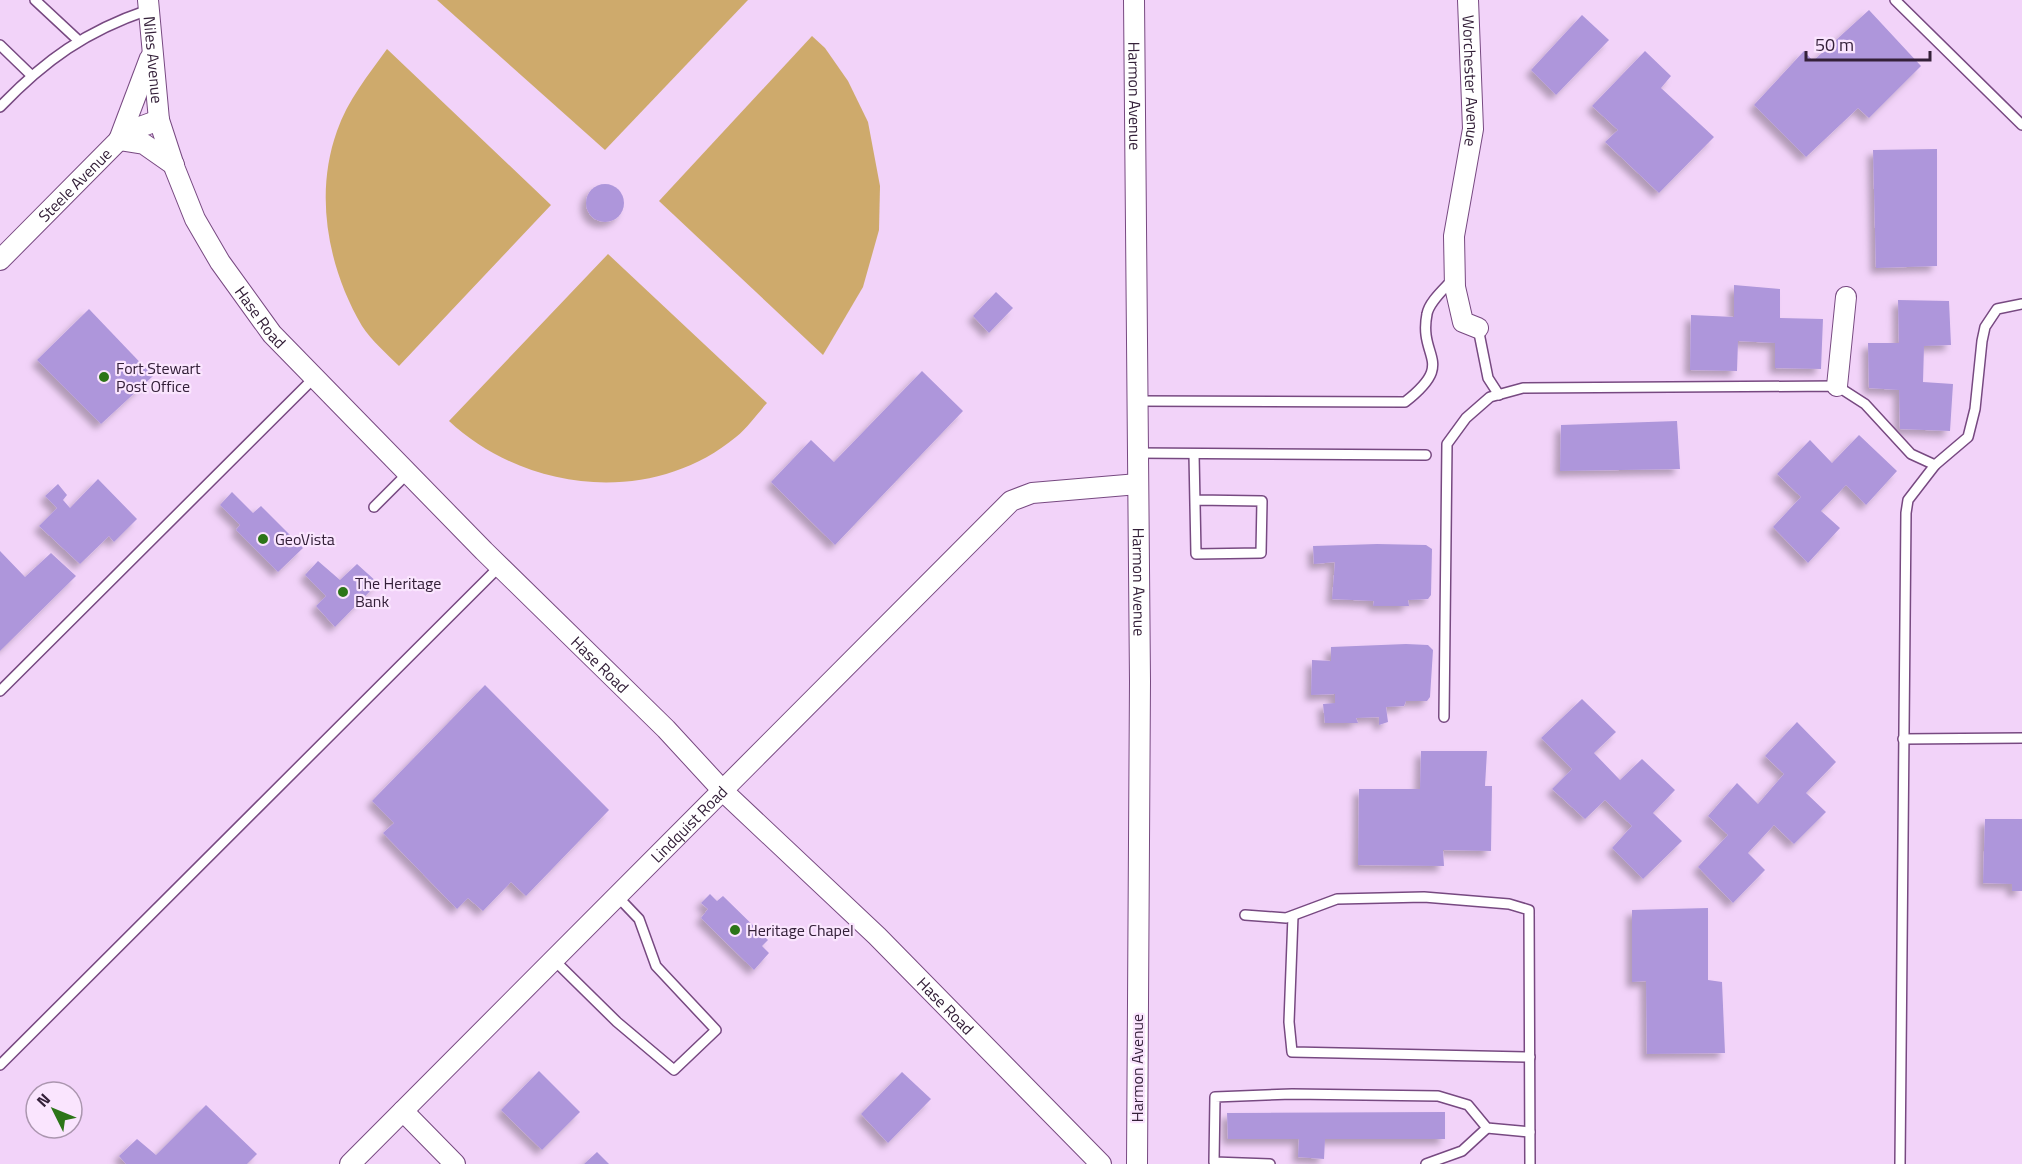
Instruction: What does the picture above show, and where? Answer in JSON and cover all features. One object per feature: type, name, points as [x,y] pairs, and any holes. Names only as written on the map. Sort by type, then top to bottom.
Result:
[{"type":"street","name":"Harmon Avenue","points":[[1134,0],[1138,484],[1137,1164]]},
{"type":"street","name":"Worchester Avenue","points":[[1468,0],[1473,129],[1454,236],[1455,276],[1463,322],[1478,328]]},
{"type":"street","name":"Niles Avenue","points":[[148,5],[159,120]]},
{"type":"street","points":[[152,53],[120,140],[144,144],[174,165]]},
{"type":"street","name":"Steele Avenue","points":[[0,260],[120,140],[140,127],[159,120]]},
{"type":"street","name":"Hase Road","points":[[159,120],[195,219],[245,300],[272,334],[500,566],[627,690],[724,792],[877,936],[1101,1164]]},
{"type":"street","points":[[1837,386],[1846,297]]},
{"type":"street","name":"Lindquist Road","points":[[350,1164],[724,792],[844,667],[1011,501],[1032,493],[1138,484]]},
{"type":"street","points":[[403,1112],[455,1164]]},
{"type":"lane","points":[[35,0],[79,41]]},
{"type":"lane","points":[[1895,0],[2022,125]]},
{"type":"lane","points":[[0,107],[31,75],[57,54],[148,5]]},
{"type":"lane","points":[[0,45],[31,75]]},
{"type":"lane","points":[[1137,401],[1405,402],[1421,389],[1433,372],[1433,355],[1426,333],[1427,312],[1455,276]]},
{"type":"lane","points":[[1900,1164],[1906,513],[1908,500],[1935,465],[1968,437],[1985,327],[1997,309],[2022,304]]},
{"type":"lane","points":[[1478,328],[1488,378],[1500,395]]},
{"type":"lane","points":[[0,691],[315,376]]},
{"type":"lane","points":[[1444,717],[1447,444],[1466,418],[1490,397],[1523,388],[1837,386],[1865,404],[1911,454],[1935,465]]},
{"type":"lane","points":[[1137,453],[1426,455]]},
{"type":"lane","points":[[1194,454],[1196,554],[1261,553],[1262,501],[1196,500]]},
{"type":"lane","points":[[374,507],[408,473]]},
{"type":"lane","points":[[0,1065],[500,566]]},
{"type":"lane","points":[[1903,739],[2022,738]]},
{"type":"lane","points":[[554,960],[617,1022],[674,1070],[716,1030],[656,966],[639,919],[618,897]]},
{"type":"lane","points":[[1245,915],[1286,918],[1337,899],[1424,897],[1509,904],[1529,910],[1530,1164]]},
{"type":"lane","points":[[1293,916],[1289,1022],[1292,1052],[1530,1057]]},
{"type":"lane","points":[[1270,1164],[1214,1162],[1215,1097],[1292,1094],[1438,1096],[1468,1105],[1487,1128],[1530,1132]]},
{"type":"lane","points":[[1426,1164],[1462,1151],[1487,1128]]},
{"type":"shaded area","points":[[437,0],[748,0],[605,150]]},
{"type":"shaded area","points":[[812,36],[825,48],[848,81],[868,122],[880,186],[879,230],[863,287],[823,355],[659,201]]},
{"type":"shaded area","points":[[387,49],[551,205],[399,366],[362,326],[350,304],[333,256],[326,206],[326,180],[330,155],[341,120],[359,88]]},
{"type":"shaded area","points":[[608,254],[767,403],[744,429],[703,459],[667,474],[629,481],[590,482],[552,476],[515,464],[480,445],[449,421]]},
{"type":"building","points":[[1869,10],[1921,66],[1869,118],[1858,108],[1806,157],[1754,105],[1804,51],[1813,61]]},
{"type":"building","points":[[1582,15],[1609,40],[1556,95],[1531,70]]},
{"type":"building","points":[[1645,51],[1671,76],[1661,88],[1714,137],[1659,193],[1605,142],[1618,130],[1592,106]]},
{"type":"building","points":[[1937,149],[1937,266],[1876,268],[1873,150]]},
{"type":"building","points":[[605,184],[618,190],[624,203],[618,216],[605,222],[592,216],[586,203],[592,190]]},
{"type":"building","points":[[1734,285],[1780,289],[1780,318],[1823,319],[1821,369],[1775,368],[1775,343],[1738,341],[1737,371],[1690,370],[1691,315],[1734,317]]},
{"type":"building","points":[[996,292],[1013,308],[989,333],[973,316]]},
{"type":"building","points":[[1898,300],[1949,301],[1951,345],[1924,346],[1923,382],[1953,384],[1950,431],[1900,429],[1899,390],[1869,388],[1868,343],[1899,343]]},
{"type":"building","points":[[89,309],[153,376],[101,424],[37,360]]},
{"type":"building","points":[[922,371],[963,411],[835,545],[771,482],[811,440],[834,462]]},
{"type":"building","points":[[1677,421],[1680,469],[1560,471],[1561,425]]},
{"type":"building","points":[[1859,435],[1897,471],[1866,505],[1846,485],[1821,511],[1840,528],[1808,563],[1773,527],[1801,497],[1777,474],[1810,440],[1832,463]]},
{"type":"building","points":[[98,479],[137,519],[114,542],[109,536],[80,564],[39,526],[57,508],[45,496],[58,484],[67,495],[63,500],[70,508]]},
{"type":"building","points":[[232,492],[253,513],[261,506],[303,548],[278,572],[236,530],[240,525],[220,505]]},
{"type":"building","points":[[1426,545],[1432,549],[1431,595],[1428,599],[1408,600],[1409,606],[1373,606],[1374,601],[1332,599],[1335,562],[1314,564],[1313,546]]},
{"type":"building","points":[[0,551],[25,577],[51,553],[76,576],[0,651]]},
{"type":"building","points":[[318,561],[340,580],[357,564],[378,583],[335,627],[316,606],[326,596],[305,575]]},
{"type":"building","points":[[1428,645],[1433,650],[1430,697],[1427,701],[1406,701],[1404,706],[1386,707],[1388,722],[1379,725],[1379,717],[1356,718],[1358,723],[1325,723],[1323,704],[1335,703],[1335,694],[1311,695],[1312,660],[1331,661],[1331,647]]},
{"type":"building","points":[[485,685],[609,810],[526,896],[511,882],[483,911],[468,898],[457,909],[383,833],[394,823],[372,801]]},
{"type":"building","points":[[1582,699],[1616,732],[1594,753],[1620,780],[1642,759],[1675,790],[1653,813],[1682,841],[1643,879],[1612,848],[1632,826],[1605,800],[1585,819],[1552,789],[1572,769],[1541,738]]},
{"type":"building","points":[[1797,722],[1836,762],[1806,793],[1826,812],[1794,844],[1774,825],[1748,853],[1765,870],[1733,903],[1698,867],[1728,835],[1708,816],[1737,783],[1758,804],[1784,774],[1765,756]]},
{"type":"building","points":[[1421,751],[1487,751],[1485,786],[1492,786],[1491,851],[1443,850],[1444,866],[1358,865],[1359,789],[1420,789]]},
{"type":"building","points":[[1985,819],[2022,819],[2022,891],[2012,891],[2012,884],[1983,883]]},
{"type":"building","points":[[710,894],[717,901],[723,896],[768,940],[762,946],[769,953],[754,970],[701,918],[708,909],[701,903]]},
{"type":"building","points":[[1708,908],[1708,980],[1722,982],[1725,1053],[1647,1054],[1646,981],[1632,982],[1632,910]]},
{"type":"building","points":[[539,1071],[580,1112],[542,1150],[501,1110]]},
{"type":"building","points":[[902,1072],[931,1099],[888,1143],[861,1114]]},
{"type":"building","points":[[206,1105],[257,1154],[247,1164],[126,1164],[119,1156],[137,1139],[156,1155]]},
{"type":"building","points":[[1445,1112],[1445,1139],[1325,1139],[1324,1159],[1298,1157],[1299,1139],[1228,1139],[1227,1113]]},
{"type":"building","points":[[597,1152],[609,1164],[584,1164]]},
{"type":"place","name":"Fort Stewart Post Office","points":[[104,377]]},
{"type":"place","name":"GeoVista","points":[[263,539]]},
{"type":"place","name":"The Heritage Bank","points":[[343,592]]},
{"type":"place","name":"Heritage Chapel","points":[[735,930]]}]
